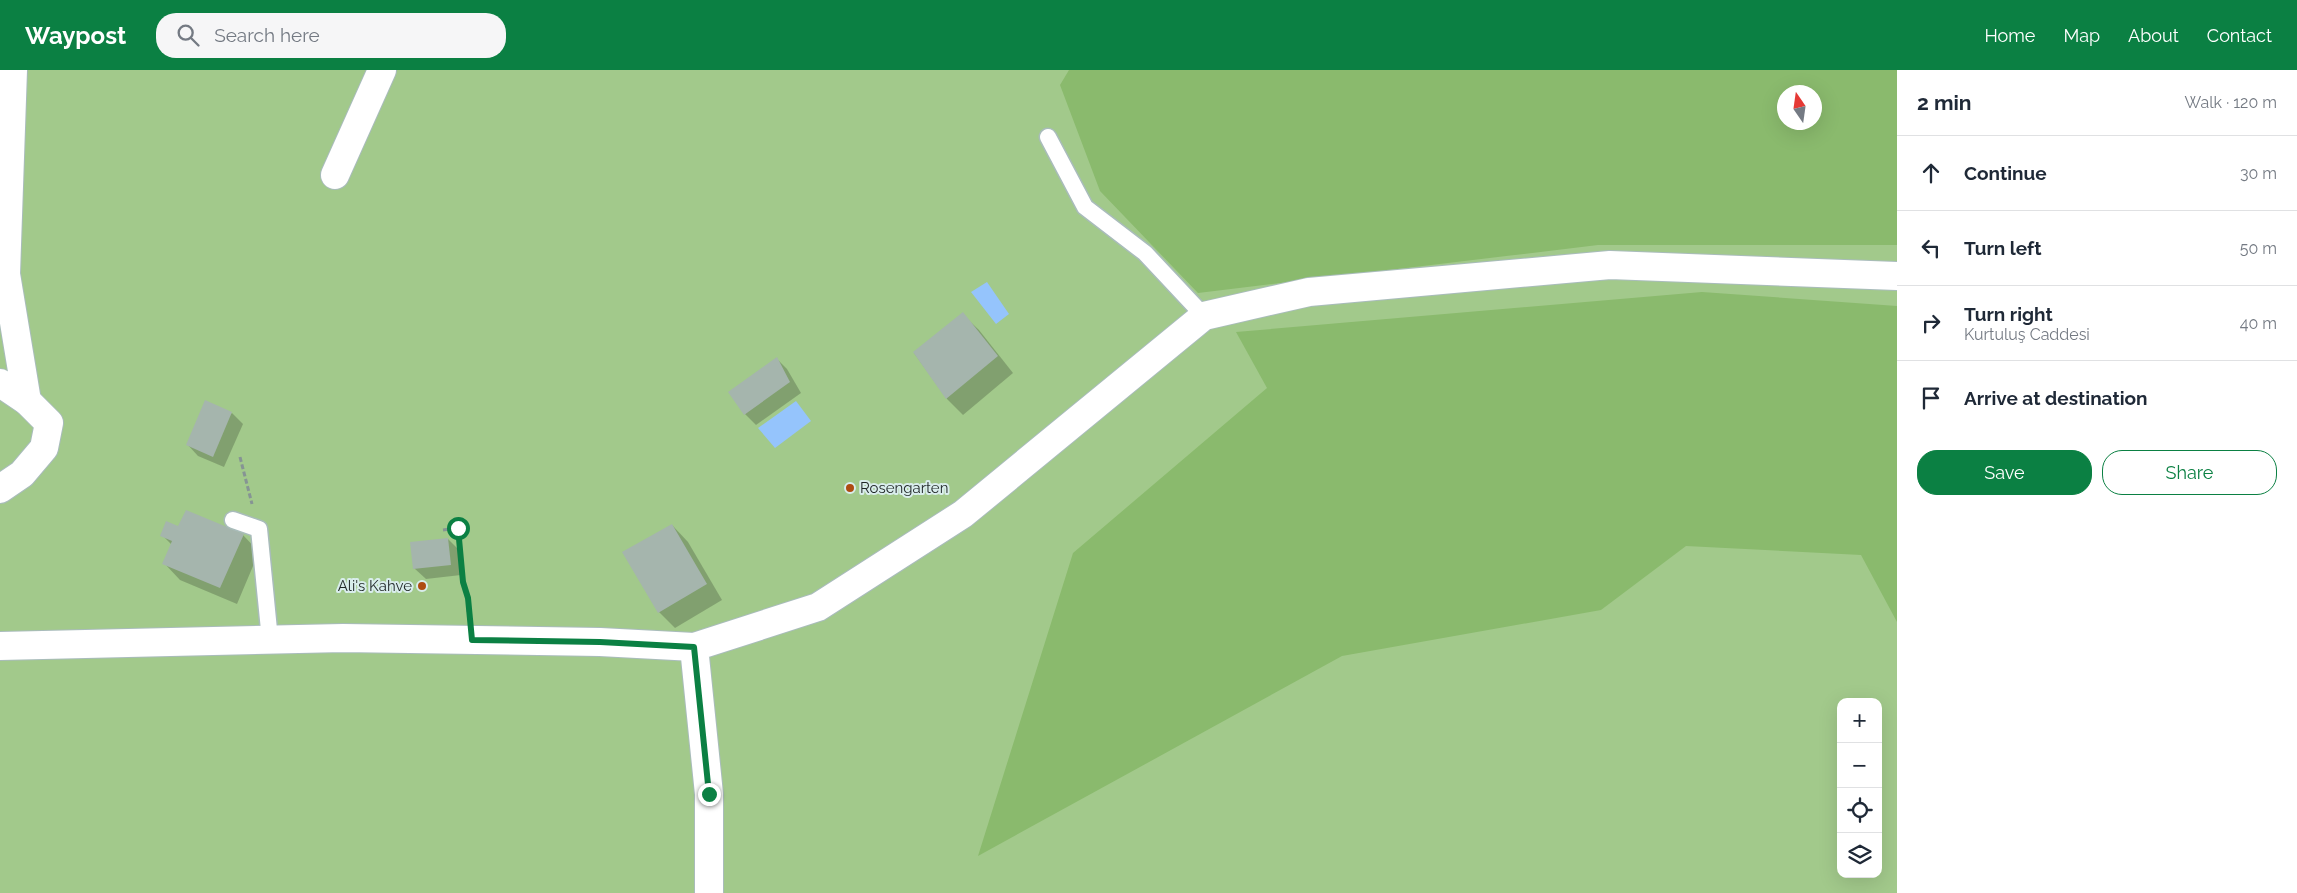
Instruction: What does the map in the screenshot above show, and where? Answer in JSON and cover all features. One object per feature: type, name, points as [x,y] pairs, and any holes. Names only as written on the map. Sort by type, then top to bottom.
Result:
[{"type":"street","points":[[13,70],[6,274],[27,401]]},
{"type":"street","points":[[335,175],[382,70]]},
{"type":"street","points":[[0,646],[270,640],[472,640],[600,642],[694,647],[818,607],[955,519],[1204,316],[1309,292],[1610,265],[1897,276]]},
{"type":"street","points":[[0,383],[27,401],[49,423],[44,448],[22,474],[0,489]]},
{"type":"street","points":[[694,647],[709,794],[709,893]]},
{"type":"lane","points":[[1048,137],[1085,207],[1145,253],[1204,316]]},
{"type":"lane","points":[[233,520],[259,529],[270,640]]},
{"type":"path","points":[[240,457],[259,529]]},
{"type":"path","points":[[443,530],[458,528],[463,582],[468,598],[472,640]]},
{"type":"green space","points":[[0,70],[1897,70],[1897,893],[0,893]]},
{"type":"green space","points":[[1069,70],[1897,70],[1897,245],[1598,245],[1198,293],[1100,191],[1060,85]]},
{"type":"green space","points":[[1702,292],[1897,306],[1897,622],[1861,555],[1686,546],[1601,610],[1342,656],[978,856],[1073,553],[1267,388],[1236,332]]},
{"type":"water","points":[[987,282],[1009,314],[996,324],[971,292]]},
{"type":"water","points":[[796,401],[811,421],[775,448],[758,428]]},
{"type":"building","points":[[963,312],[998,356],[946,399],[913,352]]},
{"type":"building","points":[[777,357],[790,382],[744,415],[728,392]]},
{"type":"building","points":[[205,400],[232,412],[213,457],[186,445]]},
{"type":"building","points":[[186,510],[244,534],[220,588],[162,564],[172,541],[160,536],[166,521],[178,526]]},
{"type":"building","points":[[672,524],[707,584],[658,613],[622,552]]},
{"type":"building","points":[[448,538],[451,565],[413,569],[410,542]]},
{"type":"place","name":"Rosengarten","points":[[850,488]]},
{"type":"place","name":"Ali's Kahve","points":[[422,586]]},
{"type":"route","points":[[458,528],[463,582],[468,598],[472,640],[600,642],[694,647],[709,794]]}]
